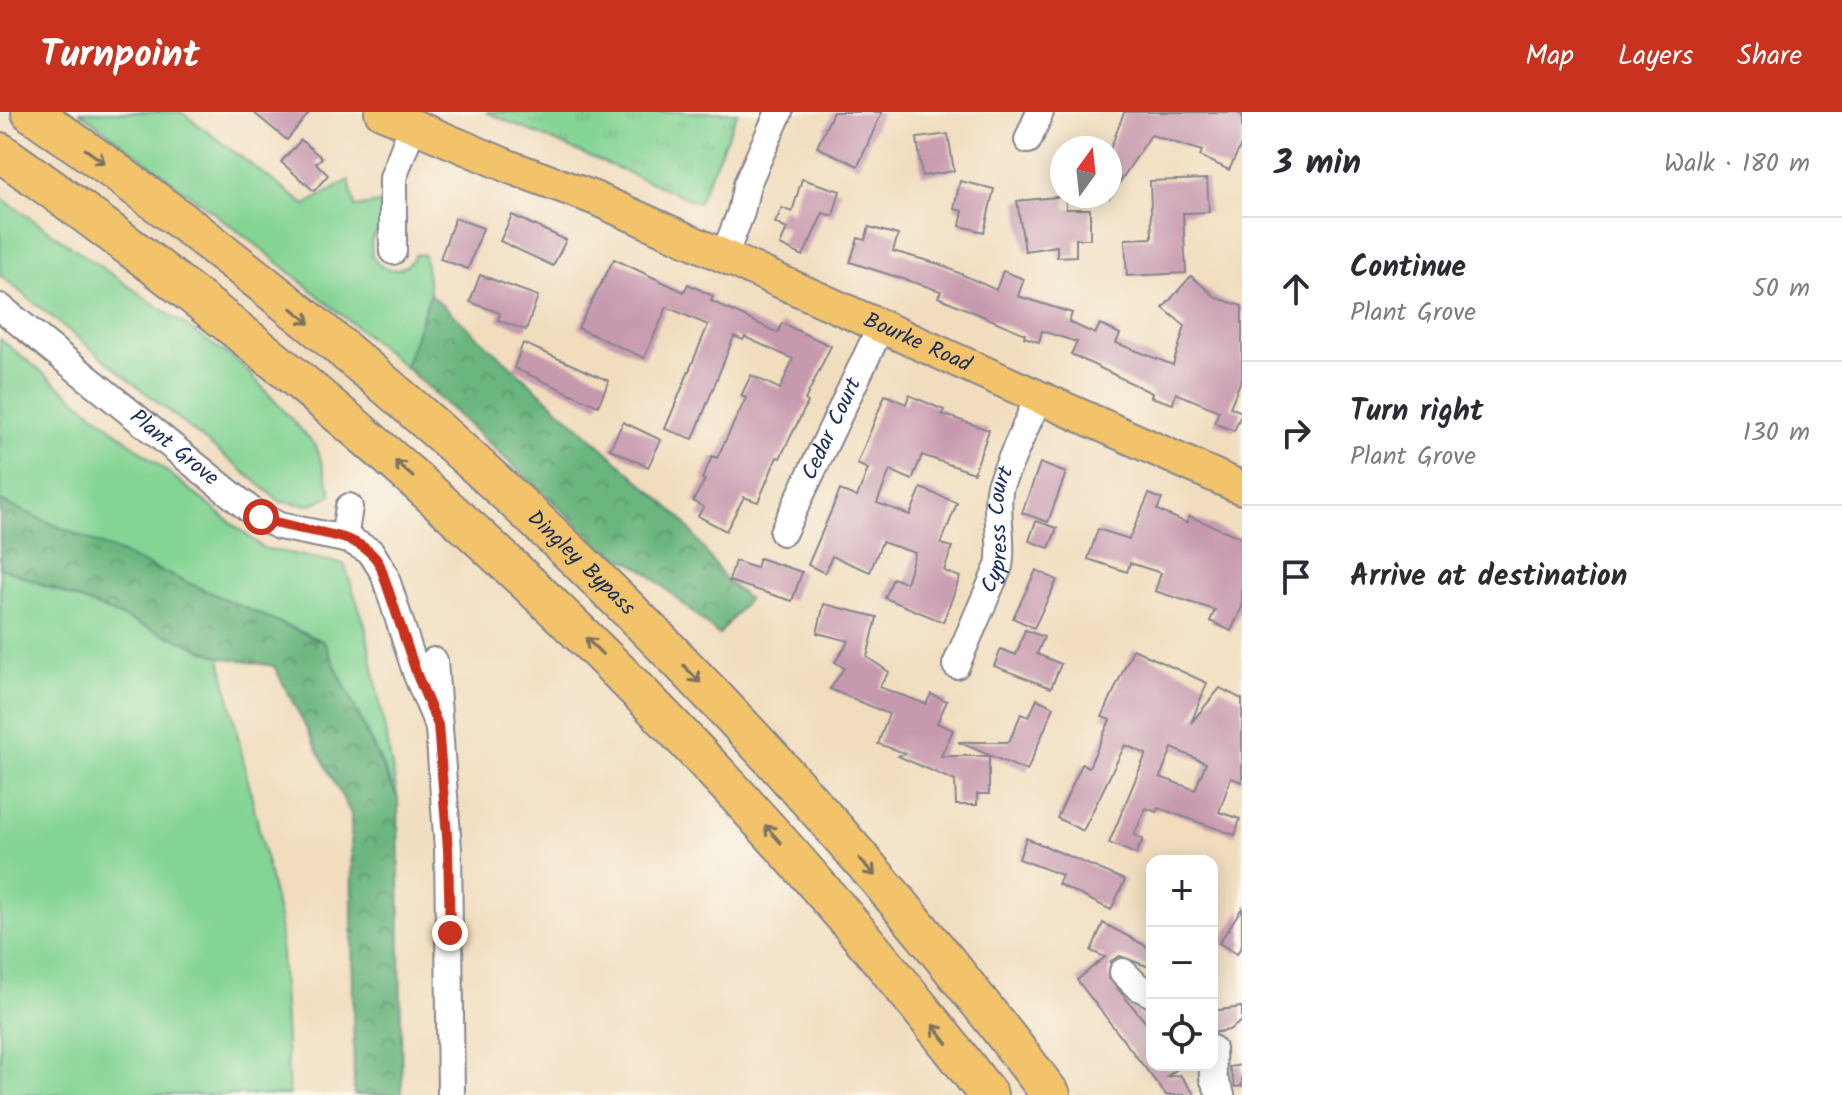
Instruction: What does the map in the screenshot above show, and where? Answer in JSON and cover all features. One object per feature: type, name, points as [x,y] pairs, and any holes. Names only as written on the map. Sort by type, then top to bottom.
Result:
[{"type":"highway","name":"Dingley Bypass","points":[[31,112],[177,217],[327,337],[481,468],[629,610],[735,718],[889,892],[979,1000],[1051,1095]]},
{"type":"highway","points":[[0,152],[154,264],[328,403],[556,609],[765,825],[899,982],[988,1095]]},
{"type":"main road","name":"Bourke Road","points":[[381,112],[418,117],[516,152],[594,198],[1242,488]]},
{"type":"street","points":[[717,252],[733,201],[747,184],[779,112]]},
{"type":"street","points":[[1028,140],[1040,112]]},
{"type":"street","points":[[393,251],[393,181],[418,117]]},
{"type":"street","name":"Plant Grove","points":[[0,307],[253,512],[284,527],[344,539],[364,547],[378,561],[417,675],[438,725]]},
{"type":"street","name":"Cedar Court","points":[[779,536],[881,326]]},
{"type":"street","name":"Cypress Court","points":[[956,665],[999,566],[1002,549],[996,500],[1039,396]]},
{"type":"street","points":[[344,539],[349,507]]},
{"type":"street","name":"Plant Grove","points":[[434,661],[448,849],[451,1095]]},
{"type":"street","points":[[1123,972],[1146,991]]},
{"type":"street","points":[[1212,1071],[1221,1095]]},
{"type":"green space","points":[[80,112],[181,112],[305,205],[349,180],[355,207],[385,202],[382,224],[371,241],[372,257],[382,267],[394,270],[406,266],[415,255],[424,254],[430,294],[405,367],[258,246]]},
{"type":"green space","points":[[486,112],[738,112],[698,203]]},
{"type":"green space","points":[[0,197],[241,364],[316,446],[332,495],[311,505],[281,502],[0,275]]},
{"type":"green space","points":[[430,294],[681,518],[726,580],[748,599],[719,635],[643,569],[603,548],[405,367]]},
{"type":"green space","points":[[0,339],[263,548],[344,564],[365,625],[398,799],[324,642],[0,501]]},
{"type":"green space","points":[[0,501],[324,642],[398,799],[402,1095],[354,1095],[351,814],[274,666],[220,657],[0,567]]},
{"type":"green space","points":[[0,567],[220,657],[279,918],[289,1095],[0,1095]]},
{"type":"building","points":[[253,112],[310,112],[287,140]]},
{"type":"building","points":[[833,112],[882,112],[858,166],[817,147]]},
{"type":"building","points":[[1124,112],[1235,112],[1242,115],[1242,143],[1229,170],[1200,156],[1202,151],[1151,135],[1122,179],[1122,136],[1115,136]]},
{"type":"building","points":[[948,134],[954,171],[922,176],[917,138]]},
{"type":"building","points":[[301,140],[322,158],[316,163],[328,175],[314,191],[281,162]]},
{"type":"building","points":[[802,179],[840,191],[833,216],[823,213],[803,256],[780,245],[787,229],[775,223],[782,208],[792,212]]},
{"type":"building","points":[[1207,179],[1209,212],[1183,213],[1186,273],[1127,276],[1125,239],[1152,238],[1150,181]]},
{"type":"building","points":[[960,181],[994,189],[984,232],[960,226],[963,211],[954,209]]},
{"type":"building","points":[[1050,198],[1050,208],[1090,209],[1090,239],[1076,239],[1076,256],[1057,257],[1057,246],[1025,251],[1017,201]]},
{"type":"building","points":[[512,215],[566,240],[553,266],[500,241]]},
{"type":"building","points":[[455,218],[483,228],[468,269],[440,259]]},
{"type":"building","points":[[869,227],[898,235],[893,251],[939,264],[996,290],[1003,271],[1024,279],[1018,296],[1072,313],[1069,322],[1095,334],[1100,324],[1120,334],[1116,343],[1173,365],[1185,326],[1163,308],[1191,276],[1217,298],[1242,306],[1242,378],[1230,407],[1242,412],[1234,431],[1214,423],[1219,411],[1176,393],[1173,404],[1151,397],[1152,393],[1071,354],[1077,342],[1042,331],[1039,342],[1024,337],[1025,334],[938,297],[941,291],[850,262],[858,238],[865,240]]},
{"type":"building","points":[[614,259],[684,292],[688,284],[713,296],[711,301],[778,333],[782,323],[831,346],[805,400],[808,402],[780,458],[777,457],[758,502],[744,497],[726,531],[698,516],[703,507],[693,501],[705,480],[702,479],[712,456],[717,458],[746,398],[741,396],[751,375],[780,389],[793,359],[745,337],[743,340],[734,336],[693,439],[665,429],[708,325],[667,307],[644,358],[578,328]]},
{"type":"building","points":[[480,275],[538,296],[526,330],[498,320],[500,313],[470,302]]},
{"type":"building","points":[[523,343],[609,381],[598,406],[514,368]]},
{"type":"building","points":[[885,395],[906,404],[909,395],[944,410],[942,414],[989,430],[974,473],[922,455],[912,480],[890,470],[877,503],[910,515],[921,488],[957,503],[941,544],[952,547],[944,571],[960,577],[943,622],[885,598],[893,578],[906,583],[915,553],[882,542],[870,572],[832,556],[825,573],[808,565],[840,490],[857,497],[868,469],[857,464]]},
{"type":"building","points":[[623,422],[661,440],[648,467],[610,449]]},
{"type":"building","points":[[1040,463],[1066,473],[1048,522],[1022,513]]},
{"type":"building","points":[[1149,494],[1162,499],[1157,510],[1187,523],[1189,516],[1242,538],[1242,607],[1231,631],[1210,621],[1215,610],[1155,591],[1161,573],[1130,563],[1127,572],[1088,559],[1098,529],[1129,539]]},
{"type":"building","points":[[1036,521],[1057,528],[1049,548],[1029,541]]},
{"type":"building","points":[[759,558],[802,572],[792,601],[729,581],[735,561],[756,568]]},
{"type":"building","points":[[1036,570],[1057,580],[1034,628],[1013,618]]},
{"type":"building","points":[[824,604],[877,617],[867,657],[889,672],[879,687],[926,704],[931,694],[947,701],[937,723],[953,730],[941,756],[989,756],[989,794],[977,794],[977,805],[956,805],[955,781],[898,756],[905,753],[878,744],[889,714],[830,689],[844,668],[835,662],[849,641],[817,633]]},
{"type":"building","points":[[1025,630],[1044,637],[1037,654],[1061,664],[1051,688],[994,666],[1001,649],[1016,655]]},
{"type":"building","points":[[1133,649],[1207,683],[1191,723],[1220,688],[1242,699],[1242,782],[1231,778],[1219,812],[1240,819],[1235,835],[1158,808],[1156,812],[1146,808],[1134,835],[1143,839],[1136,854],[1109,843],[1146,754],[1125,745],[1083,831],[1057,818],[1082,764],[1089,767],[1110,720],[1102,717]],"holes":[[[1172,748],[1206,763],[1195,790],[1160,777]]]},
{"type":"building","points":[[1037,699],[1054,707],[1027,771],[958,742],[1009,742],[1021,714],[1029,717]]},
{"type":"building","points":[[1026,838],[1125,880],[1111,910],[1058,884],[1062,875],[1019,859]]},
{"type":"building","points":[[1242,908],[1242,945],[1237,954],[1219,943]]},
{"type":"building","points":[[1103,923],[1146,946],[1146,966],[1120,956],[1111,961],[1108,977],[1146,1023],[1146,1069],[1077,980],[1105,957],[1091,951]]},
{"type":"building","points":[[1242,1007],[1242,1021],[1229,1030],[1218,1032],[1218,1010]]},
{"type":"building","points":[[1242,1065],[1242,1086],[1235,1087],[1229,1067]]},
{"type":"building","points":[[1147,1071],[1174,1071],[1166,1077],[1180,1075],[1195,1095],[1166,1095]]},
{"type":"route","points":[[261,517],[290,529],[355,542],[371,552],[380,565],[417,675],[438,725],[448,849],[450,933]]}]
